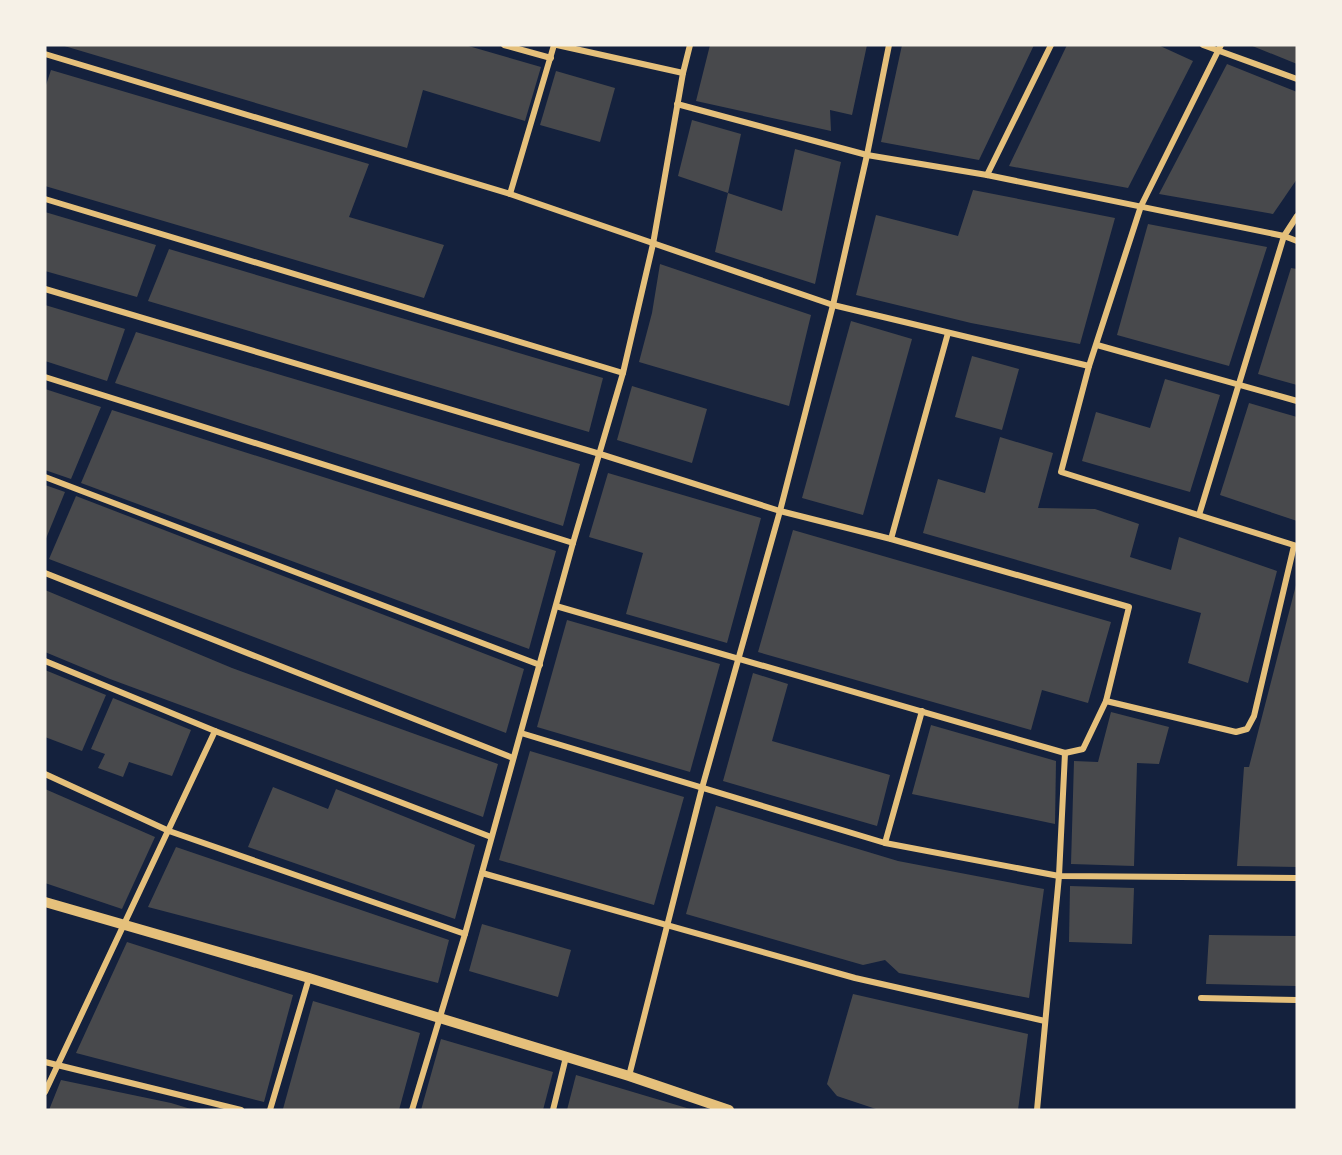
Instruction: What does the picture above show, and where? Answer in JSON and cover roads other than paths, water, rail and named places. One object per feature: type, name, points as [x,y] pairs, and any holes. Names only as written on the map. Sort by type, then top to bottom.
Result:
[{"type":"street","points":[[504,45],[551,58]]},
{"type":"street","points":[[510,194],[555,45],[683,73]]},
{"type":"street","points":[[412,1110],[465,934],[622,373],[652,244],[690,45]]},
{"type":"street","points":[[629,1076],[702,788],[780,510],[833,305],[889,45]]},
{"type":"street","points":[[987,175],[1051,45]]},
{"type":"street","points":[[1203,45],[1220,48],[1297,80]]},
{"type":"street","points":[[1106,701],[1236,732],[1247,729],[1254,716],[1296,546],[1061,472],[1089,366],[1141,206],[1220,48]]},
{"type":"street","points":[[45,54],[510,194],[833,305],[1089,366]]},
{"type":"street","points":[[677,104],[867,155],[987,175],[1284,236],[1297,241]]},
{"type":"street","points":[[45,199],[622,373]]},
{"type":"street","points":[[1199,515],[1284,236],[1297,216]]},
{"type":"street","points":[[45,289],[780,510],[1129,607],[1106,701],[1083,749],[1065,753],[556,606]]},
{"type":"street","points":[[891,539],[948,333]]},
{"type":"street","points":[[1097,345],[1297,401]]},
{"type":"street","points":[[45,377],[573,543]]},
{"type":"street","points":[[45,477],[540,665]]},
{"type":"street","points":[[45,573],[513,758]]},
{"type":"street","points":[[45,661],[215,731],[491,837]]},
{"type":"street","points":[[885,843],[922,711]]},
{"type":"street","points":[[45,1092],[215,731]]},
{"type":"street","points":[[521,733],[885,843],[1059,876],[1297,878]]},
{"type":"street","points":[[1037,1110],[1059,876],[1065,753]]},
{"type":"street","points":[[45,774],[169,831],[465,934]]},
{"type":"street","points":[[482,873],[855,978],[1045,1021]]},
{"type":"street","points":[[45,902],[309,978],[629,1076],[729,1110]]},
{"type":"street","points":[[270,1110],[309,978]]},
{"type":"street","points":[[1201,998],[1297,1000]]},
{"type":"street","points":[[553,1110],[566,1058]]},
{"type":"street","points":[[45,1062],[241,1110]]}]
